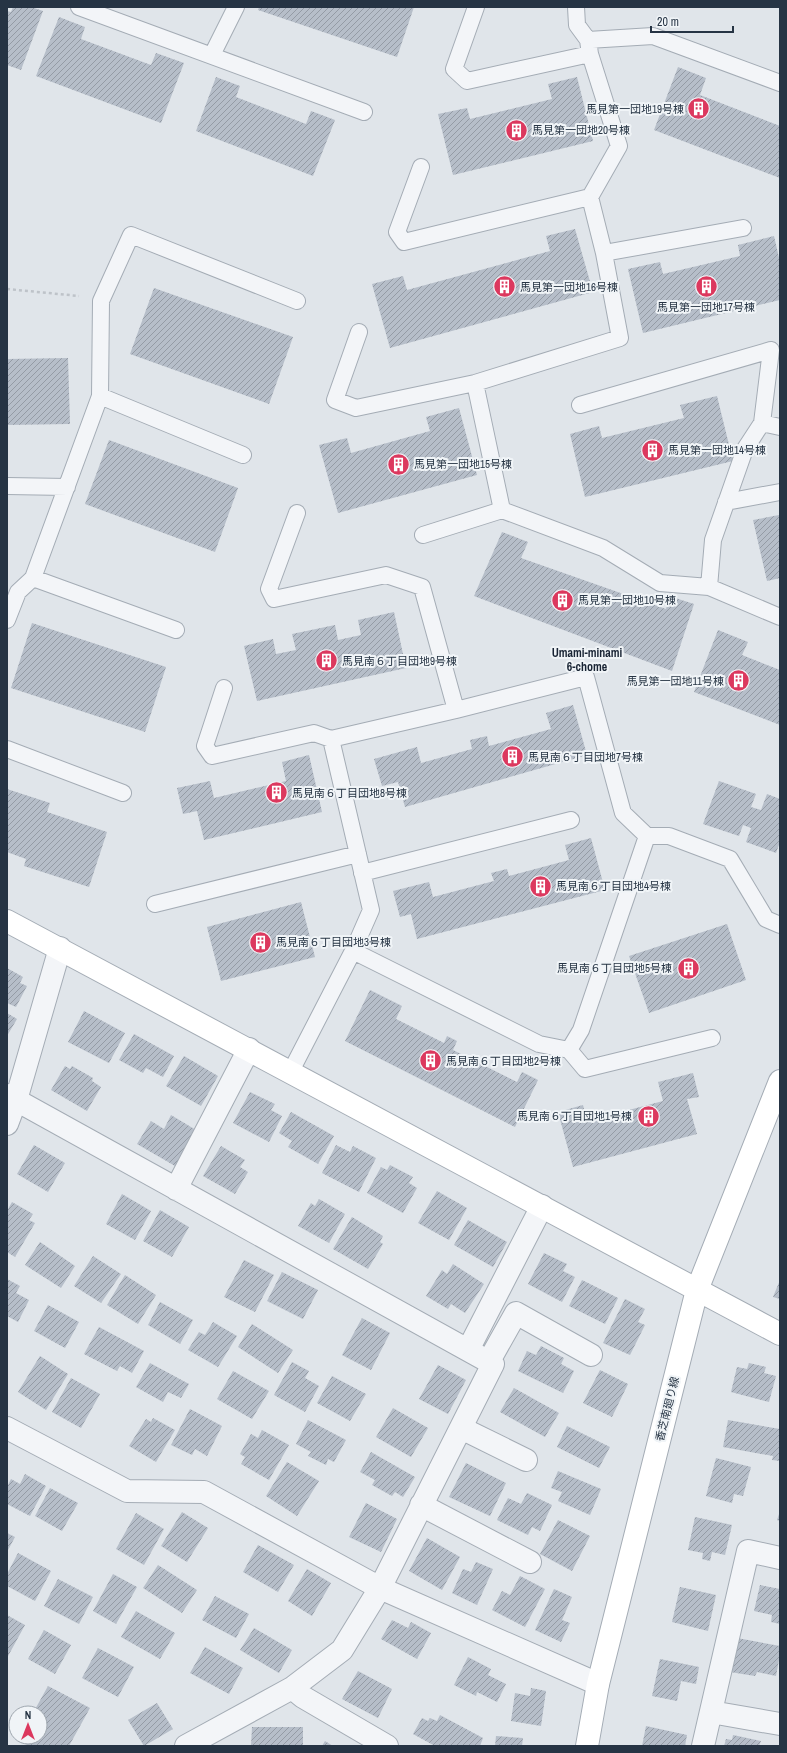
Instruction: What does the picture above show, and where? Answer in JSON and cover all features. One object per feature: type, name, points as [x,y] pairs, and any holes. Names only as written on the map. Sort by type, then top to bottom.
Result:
[{"type":"street","points":[[7,921],[780,1334]]},
{"type":"street","points":[[7,1124],[12,1098],[60,948]]},
{"type":"street","points":[[176,1188],[249,1049]]},
{"type":"street","name":"香芝南廻り線","points":[[587,1746],[598,1684],[697,1290],[780,1081]]},
{"type":"street","points":[[12,1098],[493,1364],[380,1588],[342,1650],[292,1688],[186,1746]]},
{"type":"street","points":[[468,1350],[542,1206]]},
{"type":"street","points":[[489,1361],[516,1313],[591,1354]]},
{"type":"street","points":[[7,1428],[127,1491],[204,1492],[380,1588],[598,1684]]},
{"type":"street","points":[[461,1428],[526,1460]]},
{"type":"street","points":[[422,1505],[530,1562]]},
{"type":"street","points":[[703,1746],[748,1551],[780,1558]]},
{"type":"street","points":[[292,1688],[303,1697],[388,1746]]},
{"type":"street","points":[[711,1712],[780,1724]]},
{"type":"lane","points":[[79,7],[364,112]]},
{"type":"lane","points":[[212,55],[236,7]]},
{"type":"lane","points":[[476,7],[454,69],[466,81],[589,47],[653,36],[780,83]]},
{"type":"lane","points":[[359,332],[335,400],[356,408],[475,383],[620,338],[604,253],[590,197],[619,146],[589,47],[577,25],[576,7]]},
{"type":"lane","points":[[421,166],[397,232],[404,242],[590,197]]},
{"type":"lane","points":[[604,253],[744,228]]},
{"type":"lane","points":[[7,620],[18,592],[33,578],[100,396],[101,301],[130,235],[297,300]]},
{"type":"lane","points":[[580,405],[775,346],[762,423],[745,449],[713,540],[709,587]]},
{"type":"lane","points":[[475,383],[502,510]]},
{"type":"lane","points":[[100,396],[242,455]]},
{"type":"lane","points":[[762,423],[780,427]]},
{"type":"lane","points":[[7,486],[67,487]]},
{"type":"lane","points":[[726,502],[780,492]]},
{"type":"lane","points":[[423,535],[502,510],[603,548],[660,583],[709,587],[780,617]]},
{"type":"lane","points":[[297,513],[269,589],[274,599],[386,575],[422,587],[456,710]]},
{"type":"lane","points":[[33,578],[176,630]]},
{"type":"lane","points":[[224,688],[205,746],[212,756],[314,733],[331,739],[456,710],[586,677],[623,813],[647,836],[669,836],[730,859],[766,919],[780,925]]},
{"type":"lane","points":[[291,1072],[353,951],[371,910],[331,739]]},
{"type":"lane","points":[[7,749],[123,793]]},
{"type":"lane","points":[[362,872],[571,820]]},
{"type":"lane","points":[[569,1050],[581,1030],[647,836]]},
{"type":"lane","points":[[155,904],[358,854]]},
{"type":"lane","points":[[353,951],[539,1044],[569,1050],[585,1069],[712,1038]]},
{"type":"path","points":[[7,289],[82,296],[101,301]]},
{"type":"building","points":[[13,7],[31,7],[43,11],[21,70],[7,65],[7,11],[11,12]]},
{"type":"building","points":[[259,7],[414,7],[397,57],[258,10]]},
{"type":"building","points":[[59,17],[85,27],[81,39],[151,65],[156,53],[184,63],[161,123],[36,76]]},
{"type":"building","name":"馬見第一団地19号棟","points":[[678,67],[706,78],[700,95],[780,126],[780,178],[654,130]]},
{"type":"building","points":[[216,77],[240,86],[236,97],[306,124],[311,111],[335,120],[313,176],[196,131]]},
{"type":"building","name":"馬見第一団地20号棟","points":[[577,77],[593,141],[453,175],[438,114],[467,108],[470,119],[552,99],[548,84]]},
{"type":"building","name":"馬見第一団地16号棟","points":[[575,229],[593,292],[390,348],[372,284],[403,276],[407,290],[550,251],[546,236]]},
{"type":"building","name":"馬見第一団地17号棟","points":[[774,236],[780,262],[780,300],[643,333],[628,269],[660,262],[663,274],[740,256],[738,245]]},
{"type":"building","points":[[154,288],[293,337],[269,404],[130,354]]},
{"type":"building","points":[[68,358],[70,424],[7,425],[7,359]]},
{"type":"building","name":"馬見第一団地14号棟","points":[[717,396],[733,461],[585,497],[570,434],[599,426],[602,438],[684,418],[680,405]]},
{"type":"building","name":"馬見第一団地15号棟","points":[[459,408],[477,475],[338,513],[319,445],[347,438],[351,453],[430,431],[426,417]]},
{"type":"building","points":[[109,440],[238,488],[215,552],[85,504]]},
{"type":"building","points":[[779,515],[780,578],[767,581],[753,520]]},
{"type":"building","name":"馬見第一団地10号棟","points":[[502,532],[528,542],[521,558],[666,609],[669,596],[694,604],[672,671],[474,596]]},
{"type":"building","name":"馬見南６丁目団地9号棟","points":[[394,612],[406,668],[257,701],[244,646],[273,639],[276,654],[296,650],[292,634],[335,625],[338,640],[361,635],[358,620]]},
{"type":"building","points":[[32,623],[166,667],[145,732],[11,688]]},
{"type":"building","name":"馬見第一団地11号棟","points":[[718,630],[748,642],[742,655],[780,670],[780,725],[694,692]]},
{"type":"building","name":"馬見南６丁目団地7号棟","points":[[573,705],[587,755],[405,807],[398,782],[382,786],[374,759],[417,747],[421,763],[472,749],[470,740],[487,736],[489,746],[551,729],[546,713]]},
{"type":"building","name":"馬見南６丁目団地8号棟","points":[[309,755],[322,812],[204,840],[197,811],[183,814],[177,788],[210,781],[214,798],[286,781],[282,762]]},
{"type":"building","points":[[719,781],[756,794],[751,807],[761,810],[767,794],[780,799],[780,842],[776,853],[746,842],[751,828],[743,825],[739,836],[703,824]]},
{"type":"building","points":[[7,789],[50,803],[47,812],[107,832],[89,887],[24,866],[26,859],[7,852]]},
{"type":"building","name":"馬見南６丁目団地4号棟","points":[[591,838],[605,890],[417,939],[411,914],[400,917],[393,891],[429,882],[433,897],[494,881],[491,873],[507,869],[509,876],[569,860],[565,845]]},
{"type":"building","name":"馬見南６丁目団地3号棟","points":[[301,902],[315,957],[221,981],[207,927]]},
{"type":"building","name":"馬見南６丁目団地5号棟","points":[[727,924],[746,980],[649,1013],[629,956]]},
{"type":"building","points":[[7,968],[23,977],[20,983],[27,986],[16,1007],[7,1003]]},
{"type":"building","name":"馬見南６丁目団地2号棟","points":[[370,990],[402,1006],[396,1019],[444,1043],[447,1036],[457,1041],[453,1050],[517,1082],[522,1072],[538,1080],[515,1127],[345,1041]]},
{"type":"building","points":[[84,1011],[125,1033],[109,1063],[68,1042]]},
{"type":"building","points":[[7,1013],[17,1019],[7,1036]]},
{"type":"building","points":[[134,1034],[174,1056],[163,1077],[146,1068],[143,1073],[119,1060]]},
{"type":"building","points":[[184,1056],[218,1076],[201,1106],[166,1086]]},
{"type":"building","points":[[65,1066],[70,1069],[72,1066],[93,1078],[92,1081],[101,1087],[87,1111],[51,1090]]},
{"type":"building","name":"馬見南６丁目団地1号棟","points":[[693,1073],[699,1097],[687,1099],[697,1134],[573,1167],[558,1112],[583,1105],[587,1121],[663,1101],[658,1082]]},
{"type":"building","points":[[250,1092],[275,1104],[271,1110],[282,1116],[269,1142],[233,1123]]},
{"type":"building","points":[[291,1112],[334,1136],[318,1164],[288,1147],[292,1141],[279,1133]]},
{"type":"building","points":[[171,1115],[196,1130],[175,1166],[137,1144],[151,1121],[164,1129]]},
{"type":"building","points":[[34,1145],[65,1163],[48,1192],[17,1174]]},
{"type":"building","points":[[336,1145],[350,1152],[353,1146],[376,1158],[359,1192],[322,1173]]},
{"type":"building","points":[[221,1146],[245,1160],[240,1167],[248,1172],[235,1194],[203,1176]]},
{"type":"building","points":[[390,1165],[413,1177],[409,1183],[417,1188],[403,1213],[367,1193],[381,1167],[387,1170]]},
{"type":"building","points":[[437,1191],[467,1208],[449,1240],[418,1223]]},
{"type":"building","points":[[122,1194],[151,1211],[135,1240],[106,1224]]},
{"type":"building","points":[[319,1199],[345,1214],[329,1243],[298,1226],[311,1203],[315,1206]]},
{"type":"building","points":[[12,1202],[33,1214],[29,1220],[35,1223],[15,1257],[7,1252],[7,1211]]},
{"type":"building","points":[[160,1210],[189,1227],[172,1257],[143,1241]]},
{"type":"building","points":[[352,1217],[383,1236],[380,1242],[383,1244],[368,1269],[333,1249]]},
{"type":"building","points":[[468,1220],[507,1242],[493,1267],[454,1245]]},
{"type":"building","points":[[40,1242],[75,1266],[61,1288],[25,1265]]},
{"type":"building","points":[[544,1253],[567,1264],[563,1271],[575,1277],[562,1302],[528,1284]]},
{"type":"building","points":[[93,1256],[121,1274],[101,1303],[74,1286]]},
{"type":"building","points":[[244,1260],[274,1275],[255,1312],[224,1297]]},
{"type":"building","points":[[453,1264],[484,1284],[465,1313],[451,1304],[448,1309],[426,1296],[442,1270],[447,1274]]},
{"type":"building","points":[[282,1272],[318,1290],[303,1319],[267,1301]]},
{"type":"building","points":[[125,1275],[156,1295],[138,1324],[107,1305]]},
{"type":"building","points":[[7,1279],[20,1286],[16,1293],[29,1300],[18,1322],[7,1316]]},
{"type":"building","points":[[582,1280],[618,1298],[605,1324],[569,1306]]},
{"type":"building","points":[[780,1280],[780,1299],[773,1297]]},
{"type":"building","points":[[625,1299],[645,1309],[638,1322],[645,1325],[630,1355],[603,1343]]},
{"type":"building","points":[[160,1302],[193,1320],[180,1344],[148,1325]]},
{"type":"building","points":[[48,1305],[79,1322],[65,1348],[34,1331]]},
{"type":"building","points":[[362,1318],[390,1333],[371,1370],[342,1355]]},
{"type":"building","points":[[213,1322],[237,1336],[218,1367],[188,1350],[199,1332],[205,1335]]},
{"type":"building","points":[[252,1324],[293,1350],[278,1373],[238,1347]]},
{"type":"building","points":[[99,1327],[144,1351],[132,1373],[120,1366],[117,1371],[84,1354]]},
{"type":"building","points":[[541,1346],[564,1358],[561,1364],[574,1371],[563,1393],[518,1371],[527,1351],[536,1355]]},
{"type":"building","points":[[40,1356],[68,1374],[46,1410],[18,1392]]},
{"type":"building","points":[[292,1362],[309,1371],[305,1378],[319,1386],[305,1412],[274,1395]]},
{"type":"building","points":[[150,1363],[189,1384],[181,1398],[168,1392],[163,1402],[136,1387]]},
{"type":"building","points":[[749,1363],[766,1367],[764,1373],[776,1376],[769,1402],[731,1392],[737,1367],[747,1369]]},
{"type":"building","points":[[438,1365],[466,1380],[448,1414],[419,1399]]},
{"type":"building","points":[[600,1370],[628,1384],[612,1417],[583,1403]]},
{"type":"building","points":[[233,1371],[269,1391],[252,1419],[217,1399]]},
{"type":"building","points":[[332,1376],[366,1394],[350,1421],[317,1403]]},
{"type":"building","points":[[71,1378],[100,1394],[81,1428],[52,1412]]},
{"type":"building","points":[[514,1388],[559,1413],[545,1437],[500,1412]]},
{"type":"building","points":[[393,1408],[428,1428],[411,1457],[376,1437]]},
{"type":"building","points":[[190,1409],[222,1426],[207,1456],[195,1449],[192,1455],[171,1445]]},
{"type":"building","points":[[153,1418],[175,1430],[156,1462],[129,1446],[146,1419],[151,1422]]},
{"type":"building","points":[[308,1420],[346,1440],[334,1462],[328,1459],[326,1465],[308,1456],[311,1452],[296,1444]]},
{"type":"building","points":[[728,1420],[780,1429],[780,1461],[772,1460],[773,1456],[723,1447]]},
{"type":"building","points":[[567,1426],[610,1447],[599,1468],[557,1447]]},
{"type":"building","points":[[262,1430],[289,1445],[269,1480],[241,1464],[245,1457],[240,1454],[251,1434],[258,1438]]},
{"type":"building","points":[[371,1452],[415,1477],[403,1497],[395,1492],[392,1496],[372,1485],[375,1480],[360,1472]]},
{"type":"building","points":[[716,1458],[751,1467],[743,1496],[734,1494],[732,1503],[706,1496]]},
{"type":"building","points":[[287,1462],[319,1481],[297,1516],[266,1496]]},
{"type":"building","points":[[466,1463],[506,1483],[490,1516],[449,1497]]},
{"type":"building","points":[[558,1471],[601,1489],[590,1515],[558,1501],[562,1492],[551,1488]]},
{"type":"building","points":[[25,1474],[46,1486],[30,1516],[7,1504],[7,1487],[11,1479],[20,1484]]},
{"type":"building","points":[[50,1488],[78,1503],[62,1531],[35,1516]]},
{"type":"building","points":[[527,1493],[552,1505],[540,1531],[532,1527],[528,1535],[497,1520],[508,1498],[521,1504]]},
{"type":"building","points":[[366,1503],[397,1519],[381,1552],[349,1537]]},
{"type":"building","points":[[780,1511],[780,1521],[777,1520]]},
{"type":"building","points":[[182,1512],[208,1528],[187,1562],[161,1546]]},
{"type":"building","points":[[136,1513],[164,1529],[144,1565],[116,1549]]},
{"type":"building","points":[[695,1517],[732,1525],[725,1555],[712,1552],[710,1561],[702,1559],[703,1553],[688,1550]]},
{"type":"building","points":[[558,1520],[590,1536],[572,1571],[540,1554]]},
{"type":"building","points":[[7,1533],[15,1537],[7,1552]]},
{"type":"building","points":[[427,1538],[460,1557],[442,1590],[409,1571]]},
{"type":"building","points":[[258,1545],[294,1565],[278,1592],[243,1572]]},
{"type":"building","points":[[18,1553],[51,1571],[35,1601],[7,1586],[7,1574]]},
{"type":"building","points":[[476,1562],[493,1569],[477,1605],[452,1593],[463,1569],[471,1572]]},
{"type":"building","points":[[158,1565],[197,1590],[182,1613],[143,1588]]},
{"type":"building","points":[[307,1569],[331,1583],[312,1616],[288,1601]]},
{"type":"building","points":[[113,1574],[137,1587],[116,1624],[93,1611]]},
{"type":"building","points":[[520,1576],[545,1589],[525,1627],[492,1610],[502,1591],[510,1595]]},
{"type":"building","points":[[58,1579],[93,1597],[79,1624],[44,1606]]},
{"type":"building","points":[[760,1585],[780,1589],[780,1624],[771,1622],[772,1615],[754,1611]]},
{"type":"building","points":[[680,1587],[716,1595],[708,1631],[672,1622]]},
{"type":"building","points":[[554,1589],[572,1597],[562,1620],[570,1623],[561,1642],[535,1630]]},
{"type":"building","points":[[215,1596],[249,1614],[236,1638],[202,1620]]},
{"type":"building","points":[[136,1611],[175,1633],[160,1659],[121,1637]]},
{"type":"building","points":[[7,1615],[25,1625],[7,1658]]},
{"type":"building","points":[[392,1620],[408,1628],[411,1622],[431,1633],[417,1659],[381,1639]]},
{"type":"building","points":[[254,1628],[292,1650],[279,1673],[240,1650]]},
{"type":"building","points":[[44,1630],[71,1645],[55,1674],[28,1659]]},
{"type":"building","points":[[737,1638],[780,1646],[776,1676],[757,1672],[755,1676],[730,1672]]},
{"type":"building","points":[[205,1647],[243,1668],[229,1694],[190,1673]]},
{"type":"building","points":[[98,1648],[134,1667],[118,1697],[82,1678]]},
{"type":"building","points":[[468,1657],[491,1669],[488,1675],[506,1684],[497,1702],[477,1692],[476,1696],[454,1685]]},
{"type":"building","points":[[660,1659],[699,1667],[696,1684],[681,1681],[677,1701],[652,1696]]},
{"type":"building","points":[[358,1671],[392,1689],[378,1718],[342,1699]]},
{"type":"building","points":[[48,1686],[90,1708],[69,1746],[29,1746],[27,1745],[48,1745],[48,1705],[37,1705]]},
{"type":"building","points":[[531,1688],[546,1691],[541,1726],[511,1721],[515,1693],[530,1696]]},
{"type":"building","points":[[157,1703],[173,1729],[144,1746],[128,1720]]},
{"type":"building","points":[[440,1715],[483,1738],[480,1746],[435,1746],[413,1734],[422,1718],[428,1721],[430,1718],[437,1721]]},
{"type":"building","points":[[646,1726],[687,1735],[685,1746],[642,1746]]},
{"type":"building","points":[[252,1727],[303,1727],[303,1746],[251,1746]]},
{"type":"building","points":[[733,1735],[761,1741],[759,1746],[724,1746],[726,1739],[732,1740]]},
{"type":"building","points":[[496,1736],[523,1738],[522,1746],[495,1746]]},
{"type":"building","points":[[325,1741],[333,1746],[322,1746]]},
{"type":"place","name":"馬見第一団地19号棟","points":[[699,109]]},
{"type":"place","name":"馬見第一団地20号棟","points":[[516,130]]},
{"type":"place","name":"馬見第一団地16号棟","points":[[505,287]]},
{"type":"place","name":"馬見第一団地17号棟","points":[[706,287]]},
{"type":"place","name":"馬見第一団地14号棟","points":[[652,450]]},
{"type":"place","name":"馬見第一団地15号棟","points":[[399,464]]},
{"type":"place","name":"馬見第一団地10号棟","points":[[562,600]]},
{"type":"place","name":"馬見南６丁目団地9号棟","points":[[326,661]]},
{"type":"place","name":"馬見第一団地11号棟","points":[[739,681]]},
{"type":"place","name":"馬見南６丁目団地7号棟","points":[[513,757]]},
{"type":"place","name":"馬見南６丁目団地8号棟","points":[[276,793]]},
{"type":"place","name":"馬見南６丁目団地4号棟","points":[[540,886]]},
{"type":"place","name":"馬見南６丁目団地3号棟","points":[[261,942]]},
{"type":"place","name":"馬見南６丁目団地5号棟","points":[[688,968]]},
{"type":"place","name":"馬見南６丁目団地2号棟","points":[[430,1061]]},
{"type":"place","name":"馬見南６丁目団地1号棟","points":[[648,1116]]},
{"type":"district","name":"Umami-minami 6-chome","points":[[587,660]]}]
